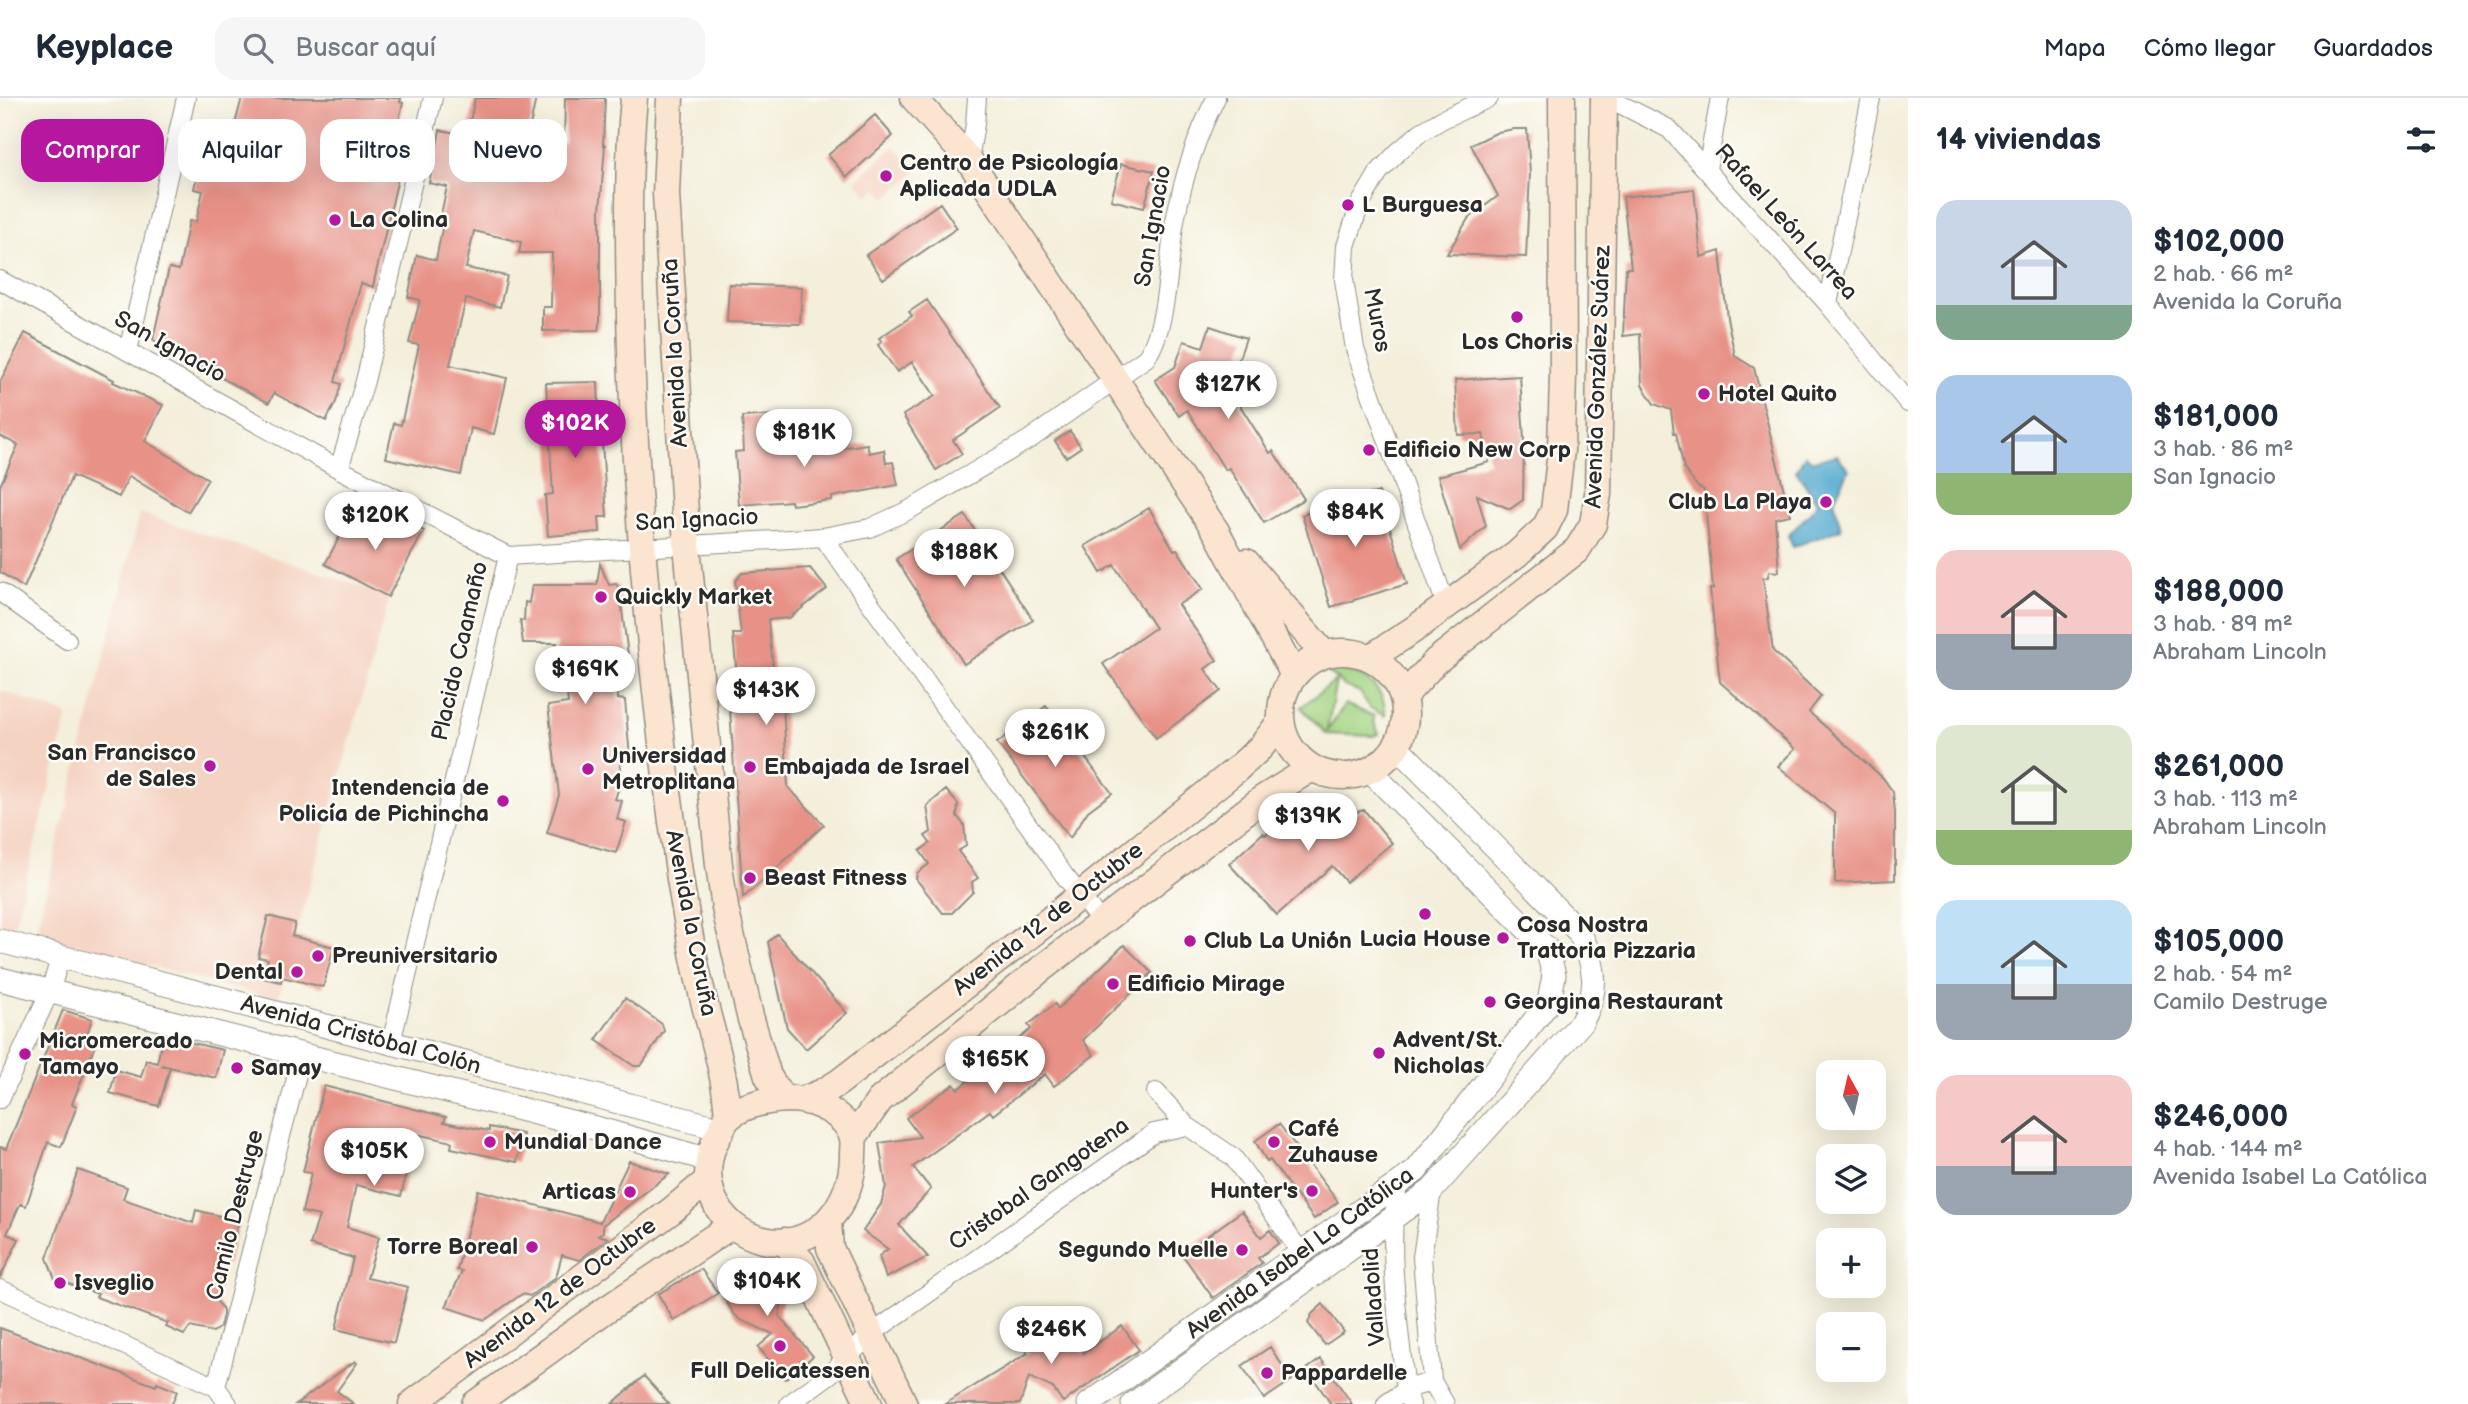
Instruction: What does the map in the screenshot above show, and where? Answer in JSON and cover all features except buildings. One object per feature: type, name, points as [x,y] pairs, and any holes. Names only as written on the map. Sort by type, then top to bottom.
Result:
[{"type":"main road","name":"Avenida la Coruña","points":[[634,98],[629,173],[629,260],[631,369],[640,547],[661,737],[686,920],[700,988],[727,1088],[725,1123]]},
{"type":"main road","name":"Avenida la Coruña","points":[[670,98],[666,194],[687,546],[719,865],[730,930],[750,1016],[768,1076],[793,1100]]},
{"type":"main road","points":[[914,98],[969,160],[1116,379],[1216,531],[1294,675]]},
{"type":"main road","name":"Avenida González Suárez","points":[[1370,658],[1517,554],[1545,528],[1554,510],[1560,474],[1563,374],[1562,98]]},
{"type":"main road","name":"Avenida González Suárez","points":[[1403,697],[1436,661],[1577,550],[1593,524],[1598,494],[1606,98]]},
{"type":"main road","points":[[1554,510],[1556,533],[1577,550]]},
{"type":"main road","points":[[1216,531],[1239,553],[1324,654]]},
{"type":"main road","points":[[1517,554],[1531,551],[1541,557],[1543,569],[1539,580]]},
{"type":"main road","points":[[1340,651],[1355,652],[1370,658],[1385,667],[1396,681],[1403,697],[1405,722],[1396,746],[1389,756],[1368,770],[1350,775],[1330,775],[1312,768],[1302,762],[1287,743],[1280,722],[1282,697],[1294,675],[1312,659],[1340,651]]},
{"type":"main road","name":"Avenida 12 de Octubre","points":[[793,1100],[838,1083],[1237,769],[1261,747],[1280,722]]},
{"type":"main road","points":[[661,737],[705,732]]},
{"type":"main road","name":"Avenida 12 de Octubre","points":[[853,1139],[880,1100],[1101,923],[1262,799],[1312,768]]},
{"type":"main road","points":[[793,1100],[829,1110],[842,1121],[853,1139],[853,1169],[841,1206],[828,1221],[799,1239],[761,1240],[732,1225],[712,1200],[708,1170],[713,1144],[725,1123],[763,1102],[793,1100]]},
{"type":"main road","name":"Avenida 12 de Octubre","points":[[412,1404],[671,1212],[708,1170]]},
{"type":"main road","points":[[828,1221],[830,1248],[904,1404]]},
{"type":"main road","name":"Avenida 12 de Octubre","points":[[475,1404],[604,1311],[732,1225]]},
{"type":"main road","points":[[784,1241],[802,1262],[869,1404]]},
{"type":"street","points":[[128,351],[186,98]]},
{"type":"street","points":[[339,469],[365,381],[433,98]]},
{"type":"street","points":[[969,160],[977,98]]},
{"type":"street","name":"San Ignacio","points":[[0,280],[339,469],[508,556],[823,537],[870,528],[909,510],[1030,439],[1146,358],[1155,342],[1162,318],[1173,232],[1184,181],[1202,125],[1216,98]]},
{"type":"street","name":"Muros","points":[[1446,605],[1355,349],[1344,280],[1346,246],[1360,204],[1379,173],[1399,151],[1432,125],[1465,107],[1489,98]]},
{"type":"street","name":"Rafael León Larrea","points":[[1606,98],[1669,129],[1828,304],[1908,403]]},
{"type":"street","points":[[1707,169],[1720,98]]},
{"type":"street","points":[[1828,304],[1871,98]]},
{"type":"street","points":[[823,537],[1101,923]]},
{"type":"street","name":"Placido Caamaño","points":[[391,1043],[508,556]]},
{"type":"street","points":[[0,592],[67,640]]},
{"type":"street","name":"Avenida Isabel La Católica","points":[[1133,1404],[1432,1190],[1581,1023],[1594,989],[1594,969],[1579,932],[1396,746]]},
{"type":"street","name":"Avenida Isabel La Católica","points":[[1089,1404],[1416,1171],[1543,1011],[1552,995],[1555,975],[1547,949],[1368,770]]},
{"type":"street","name":"Avenida Cristóbal Colón","points":[[0,941],[391,1043],[725,1123]]},
{"type":"street","points":[[0,1099],[50,991],[61,956]]},
{"type":"street","name":"Avenida Cristóbal Colón","points":[[0,979],[627,1136],[708,1170]]},
{"type":"street","name":"Camilo Destruge","points":[[216,1387],[302,1055]]},
{"type":"street","points":[[1156,1092],[1187,1126],[1233,1157],[1302,1254]]},
{"type":"street","name":"Cristobal Gangotena","points":[[789,1404],[829,1375],[871,1334],[1154,1132],[1187,1126]]},
{"type":"street","name":"Valladolid","points":[[1398,1186],[1394,1218],[1394,1258],[1409,1397]]},
{"type":"street","points":[[1432,1190],[1422,1257],[1432,1381],[1445,1404]]},
{"type":"street","points":[[1394,1258],[1422,1257]]},
{"type":"street","points":[[0,1289],[216,1387],[228,1404]]},
{"type":"street","points":[[1386,1404],[1409,1397],[1432,1381]]},
{"type":"shaded area","name":"Centro de Psicología Aplicada UDLA","points":[[895,146],[917,171],[886,198],[877,188],[868,196],[855,181]]},
{"type":"shaded area","name":"San Francisco de Sales","points":[[140,513],[390,596],[278,1000],[35,935]]},
{"type":"shaded area","points":[[0,690],[68,715],[14,927],[0,924]]},
{"type":"green space","points":[[1334,670],[1353,673],[1377,689],[1382,697],[1385,716],[1369,707],[1360,692],[1344,686],[1329,672]]},
{"type":"green space","points":[[1336,680],[1327,732],[1345,704],[1374,716],[1379,734],[1326,734],[1301,707]]},
{"type":"water","name":"Club La Playa","points":[[1805,455],[1813,461],[1837,455],[1849,470],[1834,500],[1841,529],[1793,547],[1788,536],[1818,504],[1796,471]]},
{"type":"place","name":"Centro de Psicología Aplicada UDLA","points":[[886,176]]},
{"type":"place","name":"L Burguesa","points":[[1348,205]]},
{"type":"place","name":"La Colina","points":[[335,220]]},
{"type":"place","name":"Los Choris","points":[[1517,317]]},
{"type":"place","name":"Hotel Quito","points":[[1704,394]]},
{"type":"place","name":"Edificio New Corp","points":[[1369,450]]},
{"type":"place","name":"Club La Playa","points":[[1826,502]]},
{"type":"place","name":"Quickly Market","points":[[601,597]]},
{"type":"place","name":"San Francisco de Sales","points":[[210,766]]},
{"type":"place","name":"Embajada de Israel","points":[[750,767]]},
{"type":"place","name":"Universidad Metroplitana","points":[[588,769]]},
{"type":"place","name":"Intendencia de Policía de Pichincha","points":[[503,801]]},
{"type":"place","name":"Beast Fitness","points":[[750,878]]},
{"type":"place","name":"Lucia House","points":[[1425,914]]},
{"type":"place","name":"Cosa Nostra Trattoria Pizzaria","points":[[1503,938]]},
{"type":"place","name":"Club La Unión","points":[[1190,941]]},
{"type":"place","name":"Preuniversitario","points":[[318,956]]},
{"type":"place","name":"Dental","points":[[297,972]]},
{"type":"place","name":"Edificio Mirage","points":[[1113,984]]},
{"type":"place","name":"Georgina Restaurant","points":[[1490,1002]]},
{"type":"place","name":"Advent/St. Nicholas","points":[[1379,1053]]},
{"type":"place","name":"Micromercado Tamayo","points":[[25,1054]]},
{"type":"place","name":"Samay","points":[[237,1068]]},
{"type":"place","name":"Mundial Dance","points":[[490,1142]]},
{"type":"place","name":"Café Zuhause","points":[[1274,1142]]},
{"type":"place","name":"Hunter's","points":[[1312,1191]]},
{"type":"place","name":"Articas","points":[[630,1192]]},
{"type":"place","name":"Torre Boreal","points":[[532,1247]]},
{"type":"place","name":"Segundo Muelle","points":[[1242,1250]]},
{"type":"place","name":"Isveglio","points":[[60,1283]]},
{"type":"place","name":"Full Delicatessen","points":[[780,1346]]},
{"type":"place","name":"Pappardelle","points":[[1267,1373]]}]
